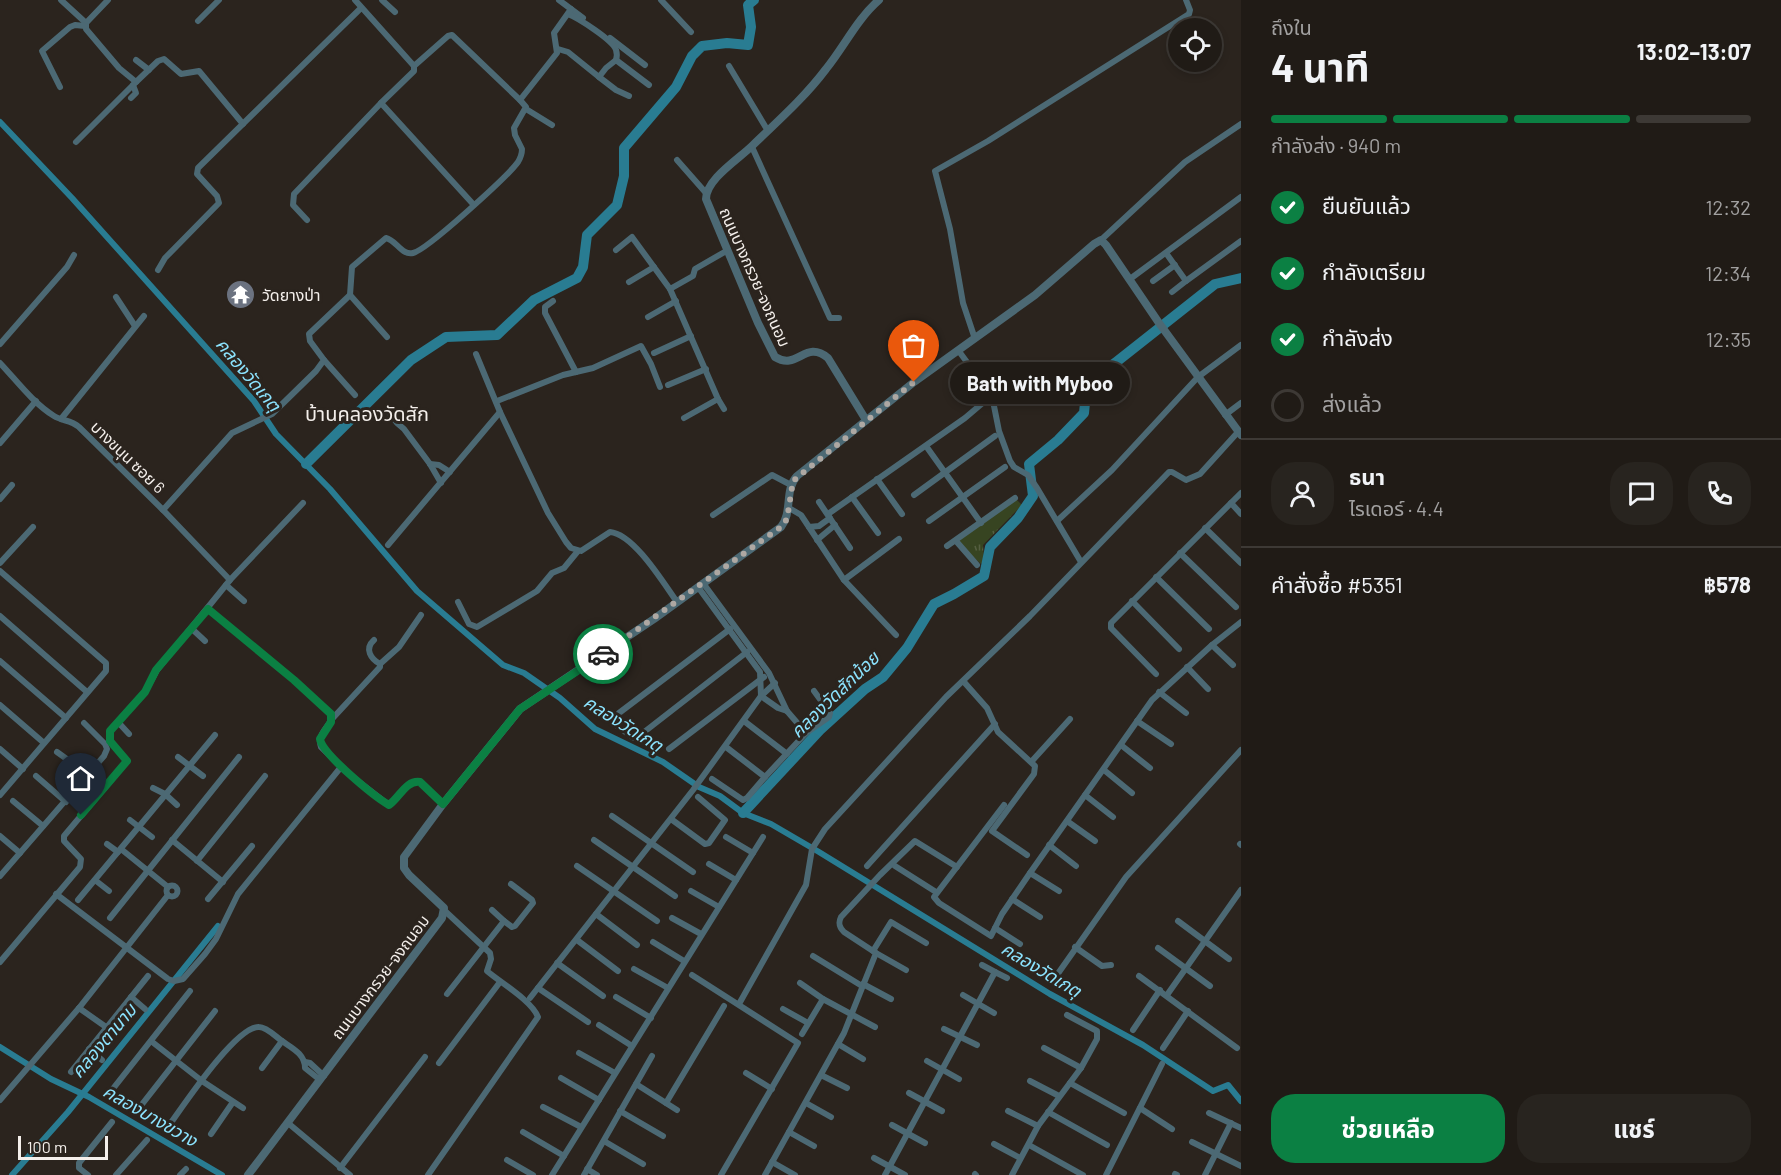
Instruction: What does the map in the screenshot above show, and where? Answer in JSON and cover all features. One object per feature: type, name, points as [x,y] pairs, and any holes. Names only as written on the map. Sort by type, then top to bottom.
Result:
[{"type":"street","points":[[61,0],[85,24],[109,56],[135,84],[135,93],[131,98]]},
{"type":"street","points":[[60,87],[42,51],[70,27],[85,24],[108,0]]},
{"type":"street","points":[[198,21],[219,0]]},
{"type":"street","points":[[355,0],[414,66]]},
{"type":"street","points":[[382,0],[394,12]]},
{"type":"street","points":[[560,0],[569,11],[613,45],[617,51],[616,60],[599,76]]},
{"type":"street","points":[[661,0],[691,32]]},
{"type":"street","name":"ถนนบางกรวย-จงถนอม","points":[[866,420],[823,353],[810,351],[792,361],[782,361],[775,357],[706,199],[706,193],[715,179],[752,147],[818,80],[863,16],[879,0]]},
{"type":"street","points":[[975,339],[963,303],[951,235],[935,171],[997,135],[1189,14],[1190,10],[1186,0]]},
{"type":"street","points":[[158,270],[165,258],[218,206],[219,199],[196,171],[361,8]]},
{"type":"street","points":[[520,100],[555,57],[558,49],[554,33],[569,11]]},
{"type":"street","points":[[569,11],[645,65]]},
{"type":"street","points":[[307,220],[293,205],[294,194],[414,71],[414,66],[448,36],[452,35],[526,105],[526,109],[552,125]]},
{"type":"street","points":[[558,49],[564,50],[620,92],[629,96]]},
{"type":"street","points":[[76,142],[158,61],[164,59],[181,74],[199,71],[243,124]]},
{"type":"street","points":[[136,60],[149,70]]},
{"type":"street","points":[[616,60],[649,85]]},
{"type":"street","points":[[729,66],[768,130]]},
{"type":"street","points":[[381,103],[473,204]]},
{"type":"street","points":[[387,337],[350,296],[352,267],[383,239],[392,240],[404,252],[413,254],[442,233],[506,176],[519,161],[523,151],[514,128],[526,109]]},
{"type":"street","points":[[713,515],[772,475],[791,485],[797,476],[866,420],[1035,295],[1101,240],[1185,162],[1241,124]]},
{"type":"street","points":[[752,147],[830,318],[839,318]]},
{"type":"street","points":[[677,160],[706,193]]},
{"type":"street","points":[[1130,279],[1241,197]]},
{"type":"street","points":[[616,250],[632,237],[670,289],[724,409]]},
{"type":"street","points":[[739,1004],[806,885],[816,841],[897,749],[1169,472],[1186,480],[1196,476],[1239,434],[1101,240]]},
{"type":"street","points":[[1172,292],[1241,241]]},
{"type":"street","points":[[670,289],[693,276],[695,269],[728,250]]},
{"type":"street","points":[[1166,253],[1186,281]]},
{"type":"street","points":[[0,344],[67,267],[74,255]]},
{"type":"street","points":[[1154,281],[1175,265]]},
{"type":"street","points":[[629,282],[654,267]]},
{"type":"street","points":[[350,296],[309,334],[310,341],[324,360],[355,395]]},
{"type":"street","points":[[116,297],[135,326]]},
{"type":"street","points":[[553,301],[545,307],[545,313],[576,372]]},
{"type":"street","points":[[648,317],[675,301]]},
{"type":"street","points":[[61,419],[144,316]]},
{"type":"street","points":[[654,353],[691,336]]},
{"type":"street","points":[[1057,521],[1106,476],[1198,377],[1241,345]]},
{"type":"street","points":[[497,401],[563,375],[593,368],[641,346],[660,387]]},
{"type":"street","points":[[958,350],[992,396],[999,431],[1010,461],[1014,467],[1028,475],[1081,562]]},
{"type":"street","points":[[476,354],[500,412],[548,513],[566,542],[578,551]]},
{"type":"street","points":[[163,510],[236,430],[261,421],[272,414],[316,371],[324,360]]},
{"type":"street","name":"บางขนุน ซอย 6","points":[[0,363],[36,401],[56,418],[74,424],[163,510],[244,601]]},
{"type":"street","points":[[668,385],[706,369]]},
{"type":"street","points":[[684,418],[718,399]]},
{"type":"street","points":[[0,443],[36,401]]},
{"type":"street","points":[[809,527],[819,526],[852,497],[926,446],[985,401]]},
{"type":"street","points":[[1225,415],[1241,403]]},
{"type":"street","points":[[388,545],[500,412]]},
{"type":"street","points":[[390,414],[430,464],[441,483]]},
{"type":"street","points":[[914,495],[995,436]]},
{"type":"street","points":[[926,446],[981,523]]},
{"type":"street","points":[[430,464],[439,465],[450,472]]},
{"type":"street","points":[[929,521],[1005,467]]},
{"type":"street","points":[[877,479],[902,514]]},
{"type":"street","points":[[0,499],[12,485]]},
{"type":"street","name":"ถนนบางกรวย-จงถนอม","points":[[248,1175],[432,932],[445,911],[442,904],[409,875],[403,863],[406,851],[520,709],[560,684],[781,527],[787,519],[791,485]]},
{"type":"street","points":[[1156,674],[1110,626],[1111,623],[1241,493]]},
{"type":"street","points":[[852,497],[878,533]]},
{"type":"street","points":[[947,546],[1015,498]]},
{"type":"street","points":[[0,962],[81,864],[81,859],[64,841],[64,836],[127,761],[109,737],[110,731],[145,692],[156,670],[228,582],[303,502]]},
{"type":"street","points":[[819,502],[850,548]]},
{"type":"street","points":[[1231,503],[1241,514]]},
{"type":"street","points":[[789,508],[799,512],[844,579],[896,636]]},
{"type":"street","points":[[817,540],[835,525]]},
{"type":"street","points":[[819,526],[823,533]]},
{"type":"street","points":[[0,563],[33,527]]},
{"type":"street","points":[[1205,528],[1241,563]]},
{"type":"street","points":[[458,602],[469,624],[477,627],[537,591],[552,573],[564,568],[578,551],[610,532],[619,535],[638,550],[677,602]]},
{"type":"street","points":[[844,579],[900,539]]},
{"type":"street","points":[[956,541],[977,565]]},
{"type":"street","points":[[1180,553],[1236,607]]},
{"type":"street","points":[[0,570],[106,663],[106,671],[0,794]]},
{"type":"street","points":[[1156,577],[1209,629]]},
{"type":"street","points":[[701,585],[729,626],[769,673],[788,711],[807,733]]},
{"type":"street","points":[[1132,601],[1179,649]]},
{"type":"street","points":[[208,609],[294,680],[331,714],[332,719]]},
{"type":"street","points":[[421,615],[399,647],[380,664],[380,667],[332,719],[322,734],[320,743],[341,767],[389,805],[411,783],[416,781],[420,782],[443,804]]},
{"type":"street","points":[[0,616],[87,692]]},
{"type":"street","points":[[1004,805],[936,892],[934,900],[991,936],[1012,899],[1049,845],[1159,692],[1212,645],[1240,625]]},
{"type":"street","points":[[729,626],[619,713],[616,717],[617,726],[634,738],[639,736],[747,649]]},
{"type":"street","points":[[191,628],[205,641]]},
{"type":"street","points":[[374,640],[370,645],[370,654],[380,664]]},
{"type":"street","points":[[1212,645],[1233,665]]},
{"type":"street","points":[[747,649],[762,678],[761,696]]},
{"type":"street","points":[[0,661],[66,718]]},
{"type":"street","points":[[1187,667],[1208,689]]},
{"type":"street","points":[[669,749],[769,673]]},
{"type":"street","points":[[964,682],[987,708],[998,732],[1032,761],[1036,771],[992,831],[1027,855]]},
{"type":"street","points":[[530,998],[704,776],[761,696],[775,683]]},
{"type":"street","points":[[712,779],[743,800],[747,798],[807,733],[829,717],[830,713],[814,691]]},
{"type":"street","points":[[1159,692],[1186,713]]},
{"type":"street","points":[[761,696],[778,708],[788,711]]},
{"type":"street","points":[[0,705],[44,743]]},
{"type":"street","points":[[1032,761],[1070,718]]},
{"type":"street","points":[[744,721],[787,754]]},
{"type":"street","points":[[1137,721],[1171,744]]},
{"type":"street","points":[[118,722],[129,734]]},
{"type":"street","points":[[0,876],[104,756],[107,749],[103,741],[84,723]]},
{"type":"street","points":[[867,866],[995,724]]},
{"type":"street","points":[[78,900],[215,735]]},
{"type":"street","points":[[1121,745],[1150,768]]},
{"type":"street","points":[[726,747],[765,777]]},
{"type":"street","points":[[0,749],[23,769]]},
{"type":"street","points":[[1052,982],[1126,877],[1241,750]]},
{"type":"street","points":[[57,752],[89,775]]},
{"type":"street","points":[[178,757],[203,776]]},
{"type":"street","points":[[110,918],[239,757]]},
{"type":"street","points":[[56,894],[168,979],[174,981],[183,979],[216,939],[238,894],[341,767]]},
{"type":"street","points":[[1104,770],[1132,793]]},
{"type":"street","points":[[36,776],[66,802]]},
{"type":"street","points":[[197,861],[265,776]]},
{"type":"street","points":[[153,788],[165,794],[177,805]]},
{"type":"street","points":[[1086,795],[1113,817]]},
{"type":"street","points":[[671,819],[705,843],[709,843],[725,820],[698,797]]},
{"type":"street","points":[[13,801],[43,826]]},
{"type":"street","points":[[612,816],[693,872]]},
{"type":"street","points":[[130,820],[152,837]]},
{"type":"street","points":[[1067,820],[1095,841]]},
{"type":"street","points":[[0,836],[20,853]]},
{"type":"street","points":[[726,837],[753,853]]},
{"type":"street","points":[[552,1175],[763,837]]},
{"type":"street","points":[[172,840],[224,882]]},
{"type":"street","points":[[594,840],[675,896]]},
{"type":"street","points":[[906,970],[844,932],[839,922],[866,889],[915,841],[957,867]]},
{"type":"street","points":[[107,844],[168,887]]},
{"type":"street","points":[[1049,845],[1077,866]]},
{"type":"street","points":[[208,899],[252,846]]},
{"type":"street","points":[[709,864],[736,880]]},
{"type":"street","points":[[577,866],[613,893],[657,921]]},
{"type":"street","points":[[894,866],[936,892]]},
{"type":"street","points":[[1030,873],[1059,891]]},
{"type":"street","points":[[95,880],[109,891]]},
{"type":"street","points":[[492,910],[512,927],[533,903],[511,884]]},
{"type":"street","points":[[168,887],[174,885],[178,890],[174,896],[168,895]]},
{"type":"street","points":[[168,887],[166,891],[168,895]]},
{"type":"street","points":[[1133,1030],[1185,968],[1241,890]]},
{"type":"street","points":[[691,891],[719,907]]},
{"type":"street","points":[[0,1100],[80,1008],[168,895]]},
{"type":"street","points":[[1012,899],[1040,917]]},
{"type":"street","points":[[428,1175],[537,1020],[538,1014],[488,971],[491,955],[445,911]]},
{"type":"street","points":[[596,914],[637,945]]},
{"type":"street","points":[[672,918],[701,934]]},
{"type":"street","points":[[447,994],[504,921]]},
{"type":"street","points":[[1178,921],[1229,959]]},
{"type":"street","points":[[765,1175],[838,1044],[875,952],[891,922],[926,943]]},
{"type":"street","points":[[995,928],[1020,944]]},
{"type":"street","points":[[577,940],[618,971]]},
{"type":"street","points":[[653,942],[684,961]]},
{"type":"street","points":[[1075,947],[1102,966],[1111,965]]},
{"type":"street","points":[[1158,948],[1210,986]]},
{"type":"street","points":[[813,956],[891,999]]},
{"type":"street","points":[[557,963],[603,996]]},
{"type":"street","points":[[982,965],[1007,978]]},
{"type":"street","points":[[634,969],[668,988]]},
{"type":"street","points":[[885,1175],[995,972]]},
{"type":"street","points":[[692,975],[798,1043],[721,1175]]},
{"type":"street","points":[[71,1072],[148,976]]},
{"type":"street","points":[[1139,976],[1237,1048]]},
{"type":"street","points":[[439,1063],[500,982]]},
{"type":"street","points":[[800,983],[823,999],[875,1027]]},
{"type":"street","points":[[538,988],[588,1022]]},
{"type":"street","points":[[108,1095],[190,991]]},
{"type":"street","points":[[963,995],[994,1013]]},
{"type":"street","points":[[131,997],[145,1009]]},
{"type":"street","points":[[616,997],[651,1018]]},
{"type":"street","points":[[802,1034],[823,999]]},
{"type":"street","points":[[666,1103],[724,1006]]},
{"type":"street","points":[[80,1008],[106,1027]]},
{"type":"street","points":[[783,1009],[808,1023]]},
{"type":"street","points":[[136,1112],[214,1011]]},
{"type":"street","points":[[1163,1048],[1188,1011]]},
{"type":"street","points":[[1011,1175],[1038,1126],[1081,1068],[1097,1039],[1097,1031],[1067,1015]]},
{"type":"street","points":[[599,1024],[632,1046]]},
{"type":"street","points":[[165,1131],[226,1049],[255,1027],[266,1029],[297,1052],[305,1062],[305,1068],[322,1078]]},
{"type":"street","points":[[944,1029],[976,1045]]},
{"type":"street","points":[[151,1041],[202,1081],[243,1108]]},
{"type":"street","points":[[262,1068],[282,1041]]},
{"type":"street","points":[[838,1044],[863,1059]]},
{"type":"street","points":[[89,1048],[102,1060]]},
{"type":"street","points":[[1044,1048],[1081,1068]]},
{"type":"street","points":[[579,1053],[615,1074]]},
{"type":"street","points":[[597,1175],[586,1172],[652,1056]]},
{"type":"street","points":[[340,1168],[425,1057]]},
{"type":"street","points":[[927,1061],[959,1079]]},
{"type":"street","points":[[1106,1175],[1162,1064]]},
{"type":"street","points":[[746,1074],[772,1089]]},
{"type":"street","points":[[821,1076],[847,1088]]},
{"type":"street","points":[[561,1078],[598,1100]]},
{"type":"street","points":[[1030,1081],[1059,1096]]},
{"type":"street","points":[[1070,1083],[1124,1113]]},
{"type":"street","points":[[636,1084],[677,1110]]},
{"type":"street","points":[[909,1093],[942,1111]]},
{"type":"street","points":[[211,1134],[234,1102]]},
{"type":"street","points":[[806,1103],[831,1117]]},
{"type":"street","points":[[543,1107],[581,1127]]},
{"type":"street","points":[[1140,1108],[1172,1129]]},
{"type":"street","points":[[620,1111],[663,1136]]},
{"type":"street","points":[[1008,1111],[1038,1126]]},
{"type":"street","points":[[1048,1112],[1107,1145]]},
{"type":"street","points":[[1209,1113],[1241,1128]]},
{"type":"street","points":[[88,1175],[78,1166],[79,1163],[112,1122]]},
{"type":"street","points":[[288,1123],[350,1175]]},
{"type":"street","points":[[1205,1175],[1231,1123]]},
{"type":"street","points":[[892,1125],[925,1143]]},
{"type":"street","points":[[523,1132],[564,1156]]},
{"type":"street","points":[[789,1132],[814,1146]]},
{"type":"street","points":[[116,1175],[147,1140]]},
{"type":"street","points":[[604,1141],[643,1164]]},
{"type":"street","points":[[1192,1142],[1241,1166]]},
{"type":"street","points":[[994,1144],[1020,1158]]},
{"type":"street","points":[[1029,1144],[1083,1175]]},
{"type":"street","points":[[874,1158],[905,1175]]},
{"type":"street","points":[[507,1160],[533,1175]]},
{"type":"street","points":[[772,1162],[795,1175]]},
{"type":"street","points":[[180,1175],[186,1169]]},
{"type":"green space","points":[[1015,498],[1022,505],[983,545],[984,560],[981,564],[954,539]]},
{"type":"waterway","points":[[306,464],[411,360],[446,337],[497,335],[534,300],[577,278],[583,267],[587,235],[617,205],[624,176],[624,148],[676,87],[692,56],[702,46],[727,43],[748,45],[751,27],[748,5],[754,0]]},
{"type":"waterway","name":"คลองวัดเกตุ","points":[[0,122],[72,198],[254,401],[276,434],[330,489],[417,591],[503,665],[524,673],[560,698],[595,729],[663,762],[699,787],[720,796],[743,813],[771,824],[819,852],[1050,994],[1143,1045],[1213,1091],[1228,1085],[1241,1101]]},
{"type":"waterway","name":"คลองวัดสักน้อย","points":[[743,813],[820,730],[865,689],[883,677],[907,648],[934,604],[984,576],[990,547],[1018,518],[1033,496],[1029,464],[1058,440],[1084,413],[1087,382],[1115,363],[1215,284],[1241,278]]},
{"type":"waterway","name":"คลองตานาม","points":[[12,1175],[68,1112],[218,926]]},
{"type":"waterway","name":"คลองบางขวาง","points":[[0,1047],[51,1079],[89,1097],[222,1175]]},
{"type":"way so far","points":[[603,654],[781,527],[787,519],[791,485],[797,476],[914,382]]},
{"type":"place","name":"วัดยางป่า","points":[[241,295]]},
{"type":"place","name":"Bath with Myboo","points":[[914,382]]},
{"type":"district","name":"บ้านคลองวัดสัก","points":[[367,414]]},
{"type":"route","points":[[81,815],[127,761],[110,741],[110,731],[145,692],[156,670],[208,609],[294,680],[331,714],[331,722],[320,739],[321,747],[349,774],[389,805],[411,783],[416,781],[420,782],[443,804],[520,709],[603,654]]}]
